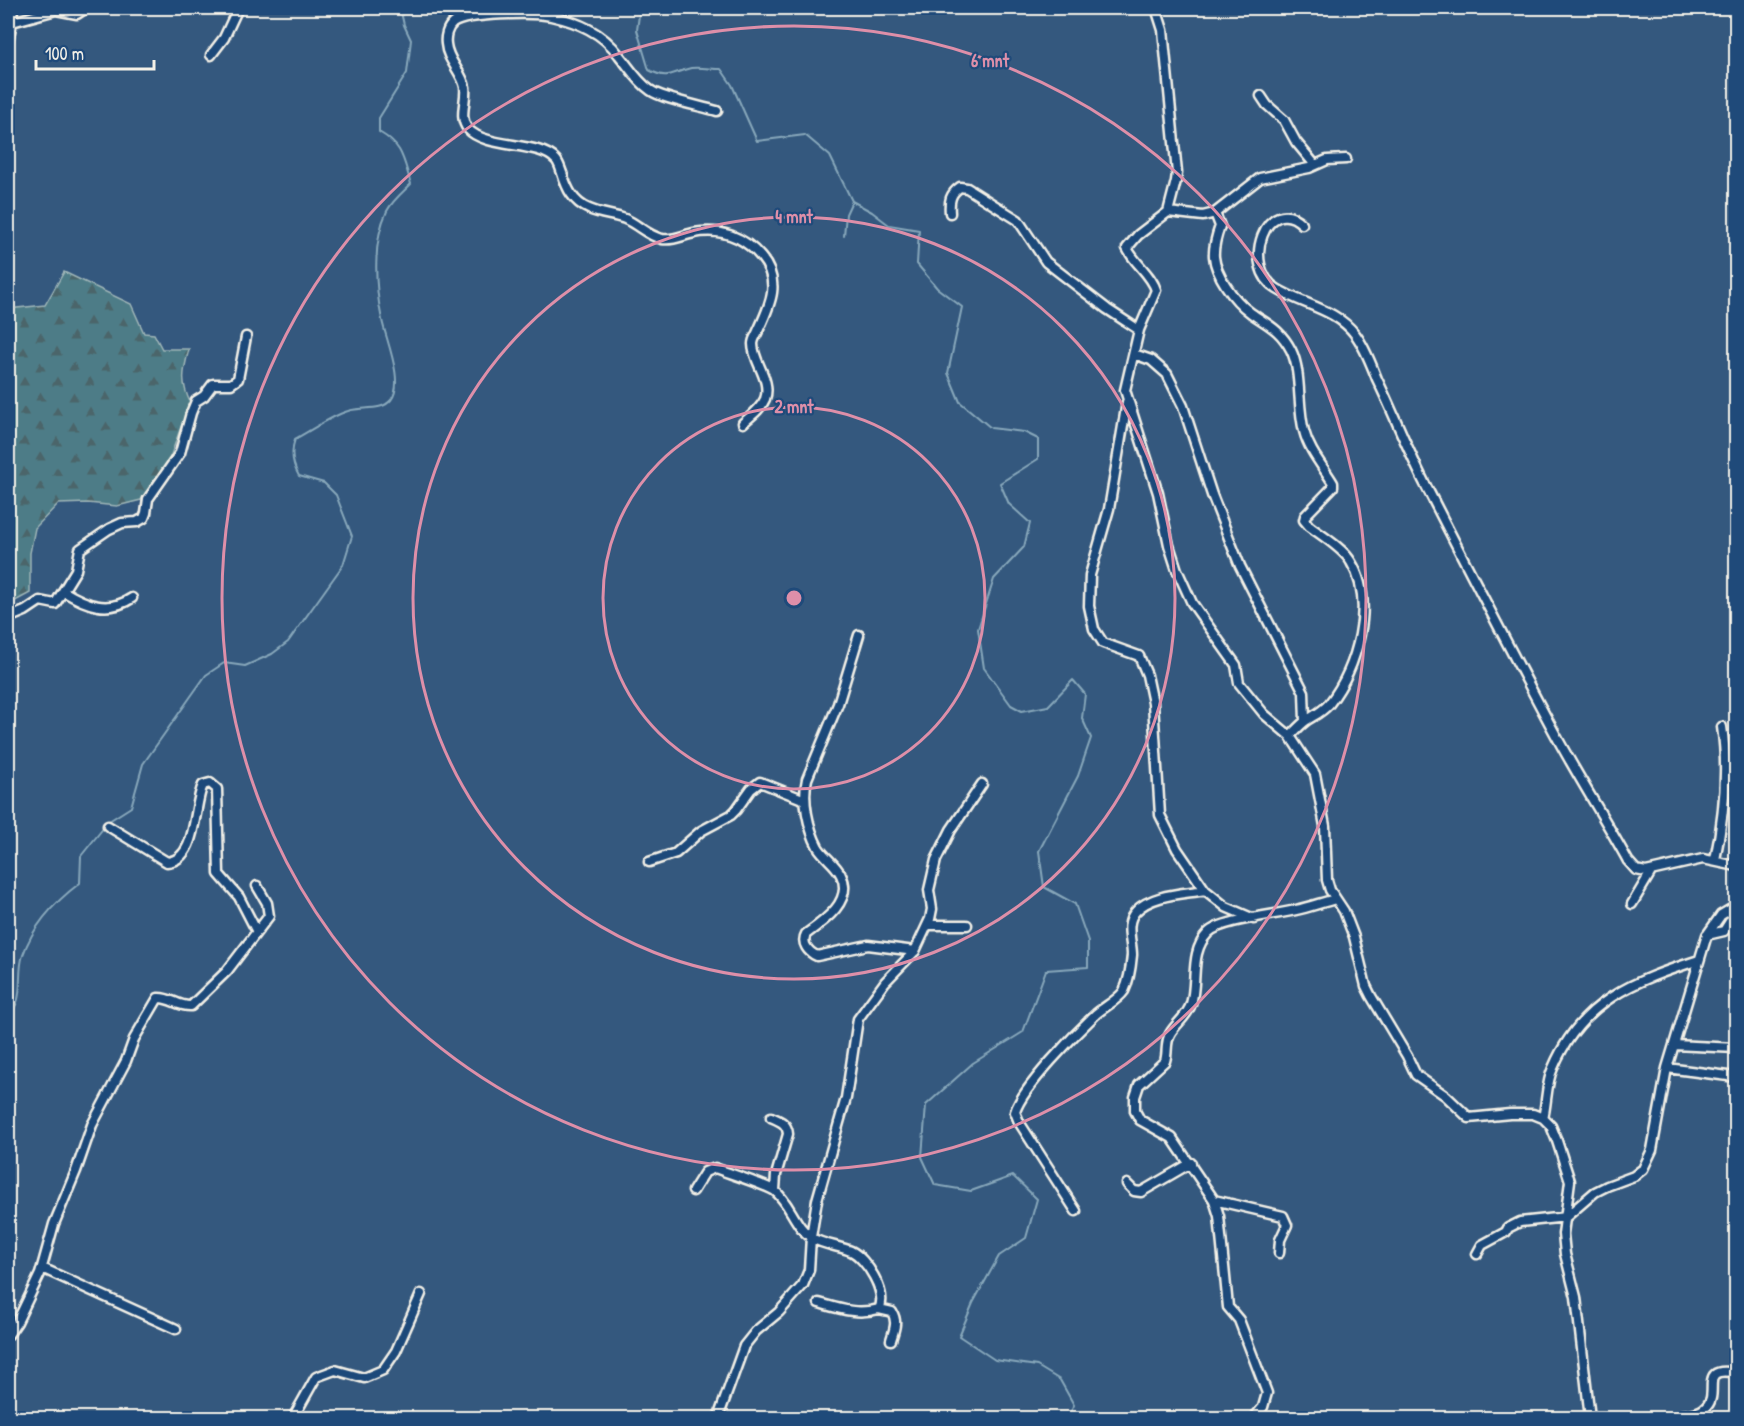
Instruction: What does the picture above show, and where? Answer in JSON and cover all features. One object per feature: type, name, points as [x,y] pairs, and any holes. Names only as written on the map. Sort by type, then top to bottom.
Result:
[{"type":"street","points":[[8,41],[13,8]]},
{"type":"street","points":[[12,22],[56,10],[77,14],[86,8]]},
{"type":"street","points":[[211,55],[224,38],[238,8]]},
{"type":"street","points":[[458,8],[484,16]]},
{"type":"street","points":[[1156,8],[1163,30],[1177,173],[1168,212],[1138,235],[1127,248],[1153,282],[1156,290],[1139,330],[1126,383],[1127,400],[1109,509],[1090,575],[1089,606],[1094,629],[1103,643],[1139,656],[1143,664],[1153,703],[1160,815],[1177,849],[1205,890],[1226,907],[1254,919]]},
{"type":"street","points":[[717,111],[654,93],[630,71],[619,54],[604,38],[574,22],[532,13],[484,16],[455,22],[448,30],[446,43],[465,87],[464,118],[468,130],[477,136],[551,156],[558,163],[573,199],[590,209],[626,219],[642,232],[665,240],[705,232],[733,235],[749,244],[770,270],[774,290],[753,342],[754,352],[764,376],[766,396],[761,406],[743,423]]},
{"type":"street","points":[[1261,96],[1267,105],[1284,120],[1296,142],[1315,165]]},
{"type":"street","points":[[1168,212],[1203,216],[1215,213],[1260,178],[1335,159],[1346,159]]},
{"type":"street","points":[[950,213],[949,202],[954,192],[960,187],[967,188],[1005,210],[1018,220],[1046,262],[1107,309],[1139,330]]},
{"type":"street","points":[[1215,213],[1220,226],[1214,244],[1216,271],[1236,301],[1275,328],[1289,346],[1296,363],[1304,430],[1312,451],[1333,483],[1334,487],[1305,516],[1304,520],[1348,557],[1357,573],[1363,596],[1360,634],[1353,660],[1328,705],[1320,713],[1305,721],[1290,736]]},
{"type":"street","points":[[1302,225],[1296,219],[1286,216],[1275,218],[1268,225],[1262,236],[1259,250],[1259,263],[1264,277],[1277,289],[1336,316],[1358,337],[1424,481],[1562,746],[1628,861],[1636,870],[1651,872],[1693,861],[1715,860],[1737,866]]},
{"type":"street","points":[[8,618],[40,601],[55,604],[76,570],[80,549],[109,529],[122,523],[137,522],[144,518],[148,499],[180,453],[190,413],[196,401],[204,396],[213,384],[231,384],[238,379],[246,337]]},
{"type":"street","points":[[1134,354],[1151,360],[1167,374],[1183,406],[1212,495],[1240,566],[1304,692],[1305,721]]},
{"type":"street","points":[[1127,400],[1158,493],[1170,550],[1187,594],[1199,615],[1236,665],[1239,683],[1252,702],[1290,736],[1317,779],[1325,826],[1325,873],[1330,890],[1354,937],[1368,992],[1418,1077],[1446,1096],[1469,1118],[1524,1113],[1543,1118],[1551,1126],[1568,1170],[1570,1189],[1563,1234],[1565,1254],[1576,1298],[1590,1419]]},
{"type":"street","points":[[63,591],[76,599],[100,607],[117,607],[132,598]]},
{"type":"street","points":[[860,635],[841,696],[807,778],[806,800],[810,827],[817,845],[841,874],[844,888],[841,900],[833,913],[805,935],[804,940],[808,949],[820,956],[868,945],[915,951]]},
{"type":"street","points":[[1715,860],[1722,826],[1725,790],[1726,761],[1722,727]]},
{"type":"street","points":[[649,862],[676,853],[701,831],[731,815],[751,789],[760,782],[806,800]]},
{"type":"street","points":[[108,826],[167,862],[172,861],[183,853],[192,836],[203,785],[210,783],[214,785],[217,789],[219,874],[239,897],[257,932]]},
{"type":"street","points":[[718,1419],[744,1346],[756,1330],[779,1312],[803,1285],[809,1270],[817,1200],[846,1098],[858,1019],[885,982],[915,951],[928,925],[932,909],[929,890],[936,861],[951,830],[982,784]]},
{"type":"street","points":[[1632,904],[1651,872]]},
{"type":"street","points":[[8,1335],[22,1312],[42,1268],[54,1224],[92,1125],[126,1061],[134,1038],[155,1002],[160,998],[183,1006],[192,1005],[227,971],[268,920],[270,913],[257,886]]},
{"type":"street","points":[[1076,1211],[1019,1122],[1015,1112],[1016,1107],[1039,1075],[1096,1014],[1123,992],[1129,975],[1132,954],[1130,923],[1136,911],[1163,897],[1205,890]]},
{"type":"street","points":[[1254,1419],[1263,1407],[1267,1393],[1239,1320],[1228,1307],[1219,1216],[1214,1200],[1172,1138],[1140,1120],[1135,1111],[1135,1097],[1142,1080],[1165,1061],[1168,1037],[1189,1010],[1195,964],[1199,948],[1206,935],[1227,923],[1299,910],[1336,899]]},
{"type":"street","points":[[1477,1254],[1482,1245],[1520,1222],[1566,1217],[1595,1192],[1634,1176],[1645,1167],[1652,1150],[1667,1068],[1707,935],[1721,915],[1737,906]]},
{"type":"street","points":[[1707,935],[1724,932],[1737,912]]},
{"type":"street","points":[[928,925],[942,927],[967,925]]},
{"type":"street","points":[[1543,1118],[1552,1069],[1568,1039],[1585,1017],[1620,991],[1658,974],[1699,960]]},
{"type":"street","points":[[1674,1045],[1737,1048]]},
{"type":"street","points":[[1667,1068],[1737,1077]]},
{"type":"street","points":[[771,1117],[788,1128],[776,1175],[775,1190]]},
{"type":"street","points":[[1127,1184],[1134,1191],[1141,1192],[1191,1163]]},
{"type":"street","points":[[693,1191],[705,1172],[715,1168],[775,1190],[811,1237],[851,1251],[860,1257],[881,1291],[882,1303],[879,1309]]},
{"type":"street","points":[[1214,1200],[1283,1216],[1287,1225],[1280,1240],[1279,1253]]},
{"type":"street","points":[[42,1268],[176,1329]]},
{"type":"street","points":[[293,1419],[316,1377],[335,1370],[364,1378],[383,1370],[396,1351],[421,1294]]},
{"type":"street","points":[[819,1302],[860,1313],[879,1309],[892,1312],[896,1325],[891,1340]]},
{"type":"street","points":[[1682,1415],[1696,1413],[1708,1405],[1712,1397],[1711,1380],[1715,1374],[1725,1371],[1737,1373]]},
{"type":"green space","points":[[64,272],[131,304],[144,333],[154,334],[162,349],[189,349],[184,377],[185,389],[191,404],[167,466],[141,500],[117,506],[88,503],[58,504],[35,528],[30,553],[30,593],[8,605],[8,309],[45,305]]},
{"type":"waterway","points":[[8,1015],[17,1003],[21,963],[27,944],[39,924],[54,906],[80,883],[81,856],[109,821],[131,807],[143,764],[206,675],[224,663],[245,666],[272,654],[288,642],[343,565],[352,536],[336,495],[324,483],[299,476],[292,454],[295,439],[342,413],[387,404],[395,393],[395,372],[382,320],[376,265],[379,236],[387,211],[411,184],[398,148],[379,132],[379,118],[407,73],[411,40],[400,8]]},
{"type":"waterway","points":[[640,8],[637,30],[649,70],[661,75],[670,75],[691,68],[721,69],[732,85],[757,141],[805,135],[830,156],[852,201],[846,214],[844,236]]},
{"type":"waterway","points":[[852,201],[889,225],[919,230],[917,264],[937,288],[962,307],[948,373],[960,402],[991,428],[1024,432],[1038,439],[1038,459],[1000,483],[1009,504],[1030,523],[1024,547],[994,579],[978,629],[984,668],[1011,705],[1022,711],[1048,706],[1073,680],[1085,694],[1082,718],[1091,738],[1078,776],[1039,851],[1044,887],[1075,904],[1088,941],[1088,967],[1046,970],[1023,1032],[973,1063],[926,1105],[922,1157],[935,1185],[971,1191],[1013,1176],[1037,1199],[1026,1238],[999,1256],[973,1303],[959,1336],[995,1360],[1037,1366],[1060,1380],[1074,1405],[1068,1418]]}]
